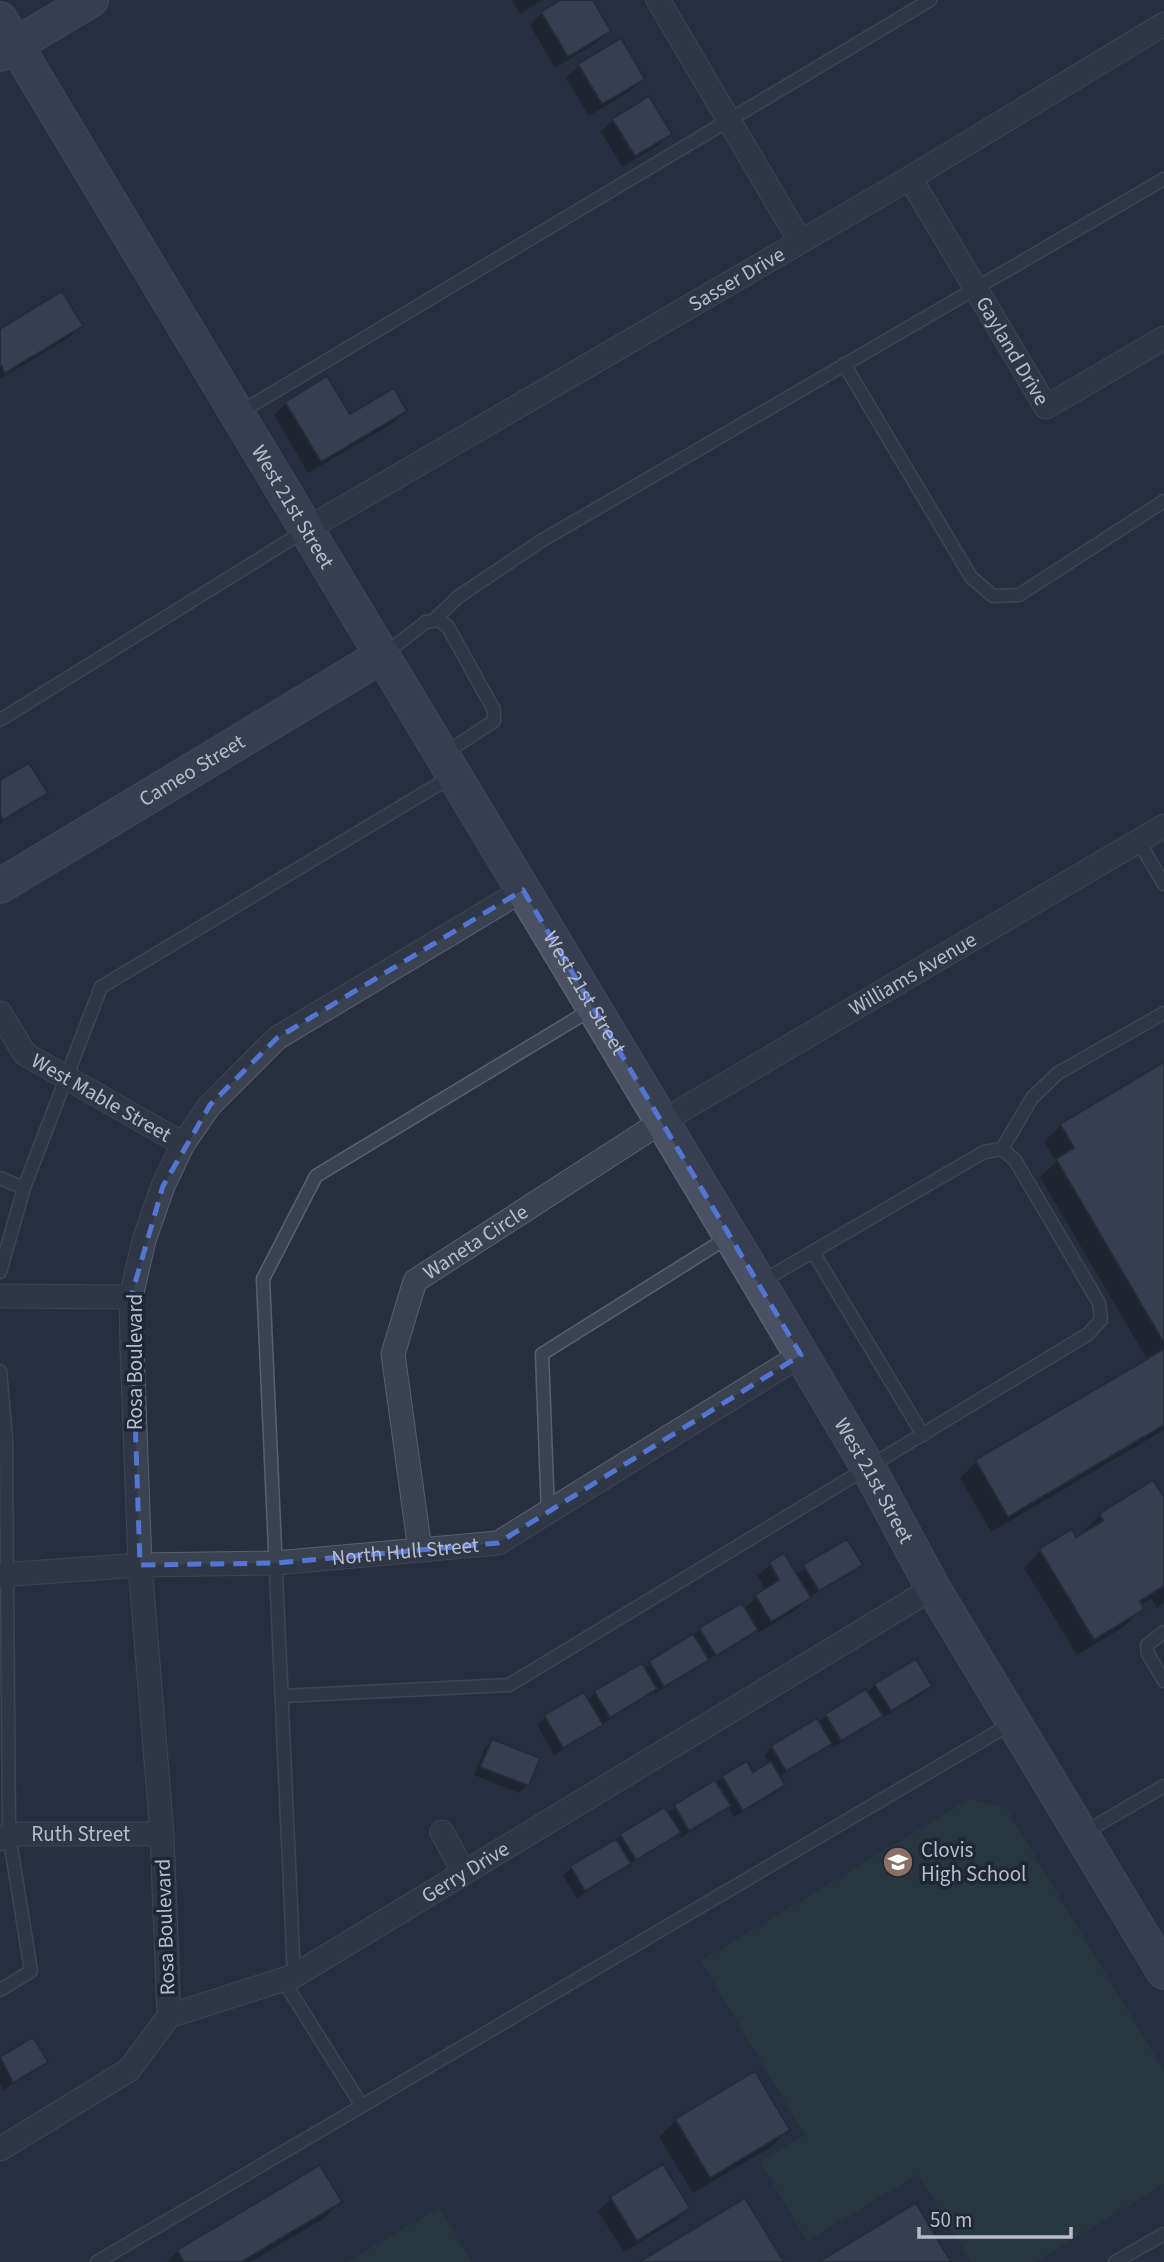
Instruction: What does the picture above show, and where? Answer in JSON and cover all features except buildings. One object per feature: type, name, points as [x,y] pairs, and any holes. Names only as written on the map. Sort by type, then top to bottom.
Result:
[{"type":"main road","points":[[5,39],[91,0]]},
{"type":"main road","name":"West 21st Street","points":[[5,39],[449,765],[869,1469],[933,1588],[1164,1972]]},
{"type":"main road","name":"Cameo Street","points":[[0,886],[383,655]]},
{"type":"street","points":[[662,1],[727,120],[800,241]]},
{"type":"street","name":"Sasser Drive","points":[[307,529],[910,178],[1164,24]]},
{"type":"street","name":"Gayland Drive","points":[[910,178],[1046,407],[1164,338]]},
{"type":"street","name":"Williams Avenue","points":[[661,1122],[1164,826]]},
{"type":"street","name":"Rosa Boulevard","points":[[169,2016],[162,1834],[140,1565],[131,1297],[144,1240],[163,1186],[183,1144],[219,1095],[277,1038],[523,890]]},
{"type":"street","name":"West Mable Street","points":[[0,1013],[25,1054],[183,1144]]},
{"type":"street","name":"Waneta Circle","points":[[420,1550],[393,1354],[415,1281],[661,1122]]},
{"type":"street","points":[[0,1296],[131,1297]]},
{"type":"street","name":"North Hull Street","points":[[4,1575],[140,1565],[276,1563],[498,1543],[801,1355]]},
{"type":"street","name":"Gerry Drive","points":[[169,2016],[289,1978],[933,1588]]},
{"type":"street","points":[[442,1832],[463,1871]]},
{"type":"street","name":"Ruth Street","points":[[4,1837],[162,1834]]},
{"type":"street","points":[[0,2148],[129,2070],[169,2016]]},
{"type":"lane","points":[[236,414],[930,0]]},
{"type":"lane","points":[[433,621],[458,597],[541,541],[1164,179]]},
{"type":"lane","points":[[844,364],[971,578],[993,596],[1019,595],[1164,501]]},
{"type":"lane","points":[[0,720],[307,529]]},
{"type":"lane","points":[[0,1272],[24,1188],[101,987],[449,765],[494,721],[494,710],[448,627],[439,620],[426,622],[383,655]]},
{"type":"lane","points":[[1138,841],[1164,884]]},
{"type":"lane","points":[[362,2106],[289,1978],[282,1696],[263,1279],[316,1176],[592,1008]]},
{"type":"lane","points":[[1002,1149],[1032,1098],[1058,1073],[1164,1013]]},
{"type":"lane","points":[[282,1696],[509,1685],[1088,1334],[1101,1320],[1099,1303],[1015,1160],[1002,1149],[984,1152],[759,1283]]},
{"type":"lane","points":[[0,1178],[24,1188]]},
{"type":"lane","points":[[548,1513],[542,1354],[730,1236]]},
{"type":"lane","points":[[813,1252],[923,1435]]},
{"type":"lane","points":[[0,1371],[3,1436],[4,1837],[32,1971],[0,1990]]},
{"type":"lane","points":[[1164,1632],[1147,1645],[1148,1654],[1164,1681]]},
{"type":"lane","points":[[97,2262],[1015,1722]]},
{"type":"lane","points":[[1082,1835],[1164,1786]]},
{"type":"lane","points":[[1115,2262],[1164,2234]]},
{"type":"highlighted area","points":[[523,890],[801,1355],[498,1543],[276,1563],[140,1565],[131,1297],[163,1186],[210,1105],[277,1038]]},
{"type":"green space","points":[[970,1799],[1006,1808],[1164,2071],[1164,2184],[1035,2262],[971,2262],[918,2174],[807,2241],[760,2162],[805,2135],[701,1961]]},
{"type":"green space","points":[[439,2208],[472,2262],[347,2262]]},
{"type":"place","name":"Clovis High School","points":[[898,1862]]}]
